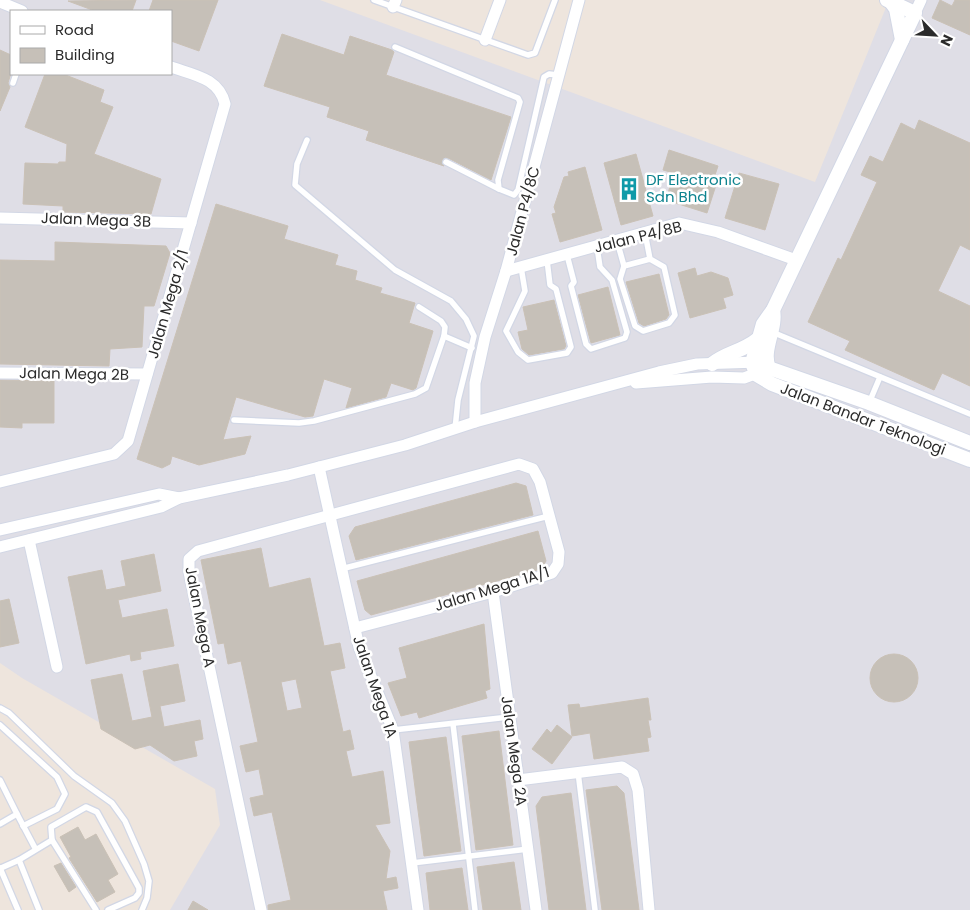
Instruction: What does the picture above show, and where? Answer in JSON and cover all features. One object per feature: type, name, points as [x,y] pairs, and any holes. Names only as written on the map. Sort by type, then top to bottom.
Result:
[{"type":"street","points":[[485,40],[500,0]]},
{"type":"street","name":"Jalan P4/8C","points":[[475,422],[475,383],[485,337],[506,270],[579,0]]},
{"type":"street","points":[[761,367],[758,339],[763,324],[773,310],[921,0]]},
{"type":"street","points":[[892,1],[915,13]]},
{"type":"street","points":[[892,1],[896,9],[902,40]]},
{"type":"street","points":[[0,2],[20,10]]},
{"type":"street","name":"Jalan Mega 2/1","points":[[0,482],[114,454],[128,441],[225,104],[222,94],[212,82],[172,67]]},
{"type":"street","name":"Jalan Mega 3B","points":[[0,218],[191,223]]},
{"type":"street","name":"Jalan P4/8B","points":[[506,270],[567,255],[679,223],[694,225],[767,248],[796,260]]},
{"type":"street","points":[[761,367],[775,324],[773,310]]},
{"type":"street","points":[[712,364],[722,357],[742,350],[758,339]]},
{"type":"street","name":"Jalan Bandar Teknologi","points":[[615,385],[659,372],[697,364],[761,367],[869,403],[970,443]]},
{"type":"street","name":"Jalan Bandar Teknologi","points":[[615,385],[712,377],[744,378],[761,367]]},
{"type":"street","name":"Jalan Bandar Teknologi","points":[[761,367],[772,384],[970,460]]},
{"type":"street","name":"Jalan Mega 2B","points":[[0,373],[147,374]]},
{"type":"street","points":[[0,547],[161,507],[179,498],[319,467],[405,445],[475,422],[615,385]]},
{"type":"street","name":"Jalan Mega A","points":[[261,910],[188,572],[189,559],[198,551],[519,464],[532,469]]},
{"type":"street","name":"Jalan Mega 1A","points":[[319,467],[359,647],[393,730],[418,910]]},
{"type":"street","name":"Jalan Mega 1A/1","points":[[355,628],[493,592],[552,573],[558,564],[559,552],[540,482],[532,469]]},
{"type":"street","points":[[0,530],[159,494],[179,498]]},
{"type":"street","points":[[29,540],[57,667]]},
{"type":"street","name":"Jalan Mega 2A","points":[[493,592],[536,910]]},
{"type":"street","points":[[518,780],[622,767],[632,774],[638,790],[649,910]]},
{"type":"lane","points":[[374,0],[394,3],[485,40],[528,55],[535,53],[555,0]]},
{"type":"lane","points":[[396,47],[518,98],[520,102],[498,180],[499,189]]},
{"type":"lane","points":[[446,162],[514,195],[518,190],[544,77],[549,74],[558,75]]},
{"type":"lane","points":[[13,83],[16,75]]},
{"type":"lane","points":[[307,140],[297,164],[295,185],[395,270],[451,301],[466,319],[474,336],[458,400],[455,429]]},
{"type":"lane","points":[[645,232],[650,259]]},
{"type":"lane","points":[[617,240],[624,266],[620,279],[635,326],[643,331],[669,323],[675,314],[664,267],[650,259],[624,266]]},
{"type":"lane","points":[[567,255],[574,282],[571,286],[586,344],[591,349],[625,338],[627,332],[612,280],[600,267],[597,246]]},
{"type":"lane","points":[[521,267],[525,291],[506,331],[518,352],[528,360],[567,353],[571,347],[556,289],[550,285],[547,260]]},
{"type":"lane","points":[[234,420],[299,423],[314,421],[422,392],[426,388],[446,327],[441,321],[419,307]]},
{"type":"lane","points":[[772,332],[970,414]]},
{"type":"lane","points":[[444,336],[472,348]]},
{"type":"lane","points":[[869,403],[880,377]]},
{"type":"lane","points":[[341,569],[550,516]]},
{"type":"lane","points":[[0,708],[9,713],[74,776],[112,803],[126,822],[144,864],[149,881],[147,898],[142,910]]},
{"type":"lane","points":[[393,730],[509,717]]},
{"type":"lane","points":[[452,724],[475,910]]},
{"type":"lane","points":[[0,725],[57,777],[65,794],[57,809],[23,826]]},
{"type":"lane","points":[[578,772],[595,910]]},
{"type":"lane","points":[[0,780],[35,848]]},
{"type":"lane","points":[[96,910],[52,840],[51,827],[86,807],[97,812],[139,888],[139,893],[135,898],[108,910]]},
{"type":"lane","points":[[0,824],[17,814]]},
{"type":"lane","points":[[18,910],[0,868],[19,860],[35,848],[52,840]]},
{"type":"lane","points":[[412,863],[528,849]]},
{"type":"lane","points":[[19,860],[39,910]]},
{"type":"shaded area","points":[[0,0],[320,0],[815,182],[889,0],[970,0],[970,910],[170,910],[220,825],[215,789],[22,678],[0,663]]},
{"type":"building","points":[[136,0],[132,10],[92,10],[68,1]]},
{"type":"building","points":[[153,0],[218,0],[199,51],[172,41],[172,10],[149,10]]},
{"type":"building","points":[[940,0],[952,6],[955,0],[970,0],[970,35],[932,18]]},
{"type":"building","points":[[282,34],[344,55],[350,36],[392,50],[394,52],[386,75],[511,117],[491,180],[448,158],[442,160],[444,166],[366,140],[369,131],[327,117],[330,107],[264,86]]},
{"type":"building","points":[[0,50],[10,55],[10,75],[8,83],[10,87],[0,111]]},
{"type":"building","points":[[45,75],[66,75],[104,90],[100,102],[113,107],[94,154],[161,179],[151,214],[63,212],[63,206],[23,204],[25,163],[58,164],[59,162],[66,162],[67,144],[25,127]]},
{"type":"building","points":[[919,120],[970,143],[970,250],[960,245],[938,291],[970,306],[970,386],[942,373],[934,390],[845,350],[850,341],[808,322],[838,258],[841,260],[877,182],[861,175],[870,156],[883,162],[901,123],[915,130]]},
{"type":"building","points":[[669,150],[718,166],[714,178],[718,179],[707,213],[666,200],[674,173],[663,170]]},
{"type":"building","name":"DF Electronic Sdn Bhd","points":[[636,154],[653,216],[621,225],[604,163]]},
{"type":"building","points":[[585,167],[602,230],[560,242],[552,214],[556,213],[554,207],[564,177],[569,176],[568,172]]},
{"type":"building","points":[[739,173],[779,184],[765,230],[725,218]]},
{"type":"building","points":[[216,204],[288,226],[284,239],[338,255],[335,265],[357,271],[355,280],[382,288],[380,293],[415,303],[409,323],[433,331],[416,388],[413,390],[391,383],[386,397],[346,408],[352,388],[324,379],[313,416],[305,417],[236,397],[223,440],[251,436],[245,454],[199,465],[172,456],[170,464],[162,468],[137,459]]},
{"type":"building","points":[[55,242],[166,246],[170,253],[154,306],[144,306],[142,347],[110,349],[109,366],[0,364],[0,260],[55,261]]},
{"type":"building","points":[[695,268],[697,276],[711,272],[728,278],[733,295],[723,298],[726,308],[690,318],[678,273]]},
{"type":"building","points":[[659,274],[669,315],[666,319],[644,326],[639,323],[626,282]]},
{"type":"building","points":[[608,287],[620,335],[591,343],[578,295]]},
{"type":"building","points":[[554,300],[566,346],[564,349],[529,355],[522,349],[518,332],[528,330],[523,307]]},
{"type":"building","points":[[0,380],[54,381],[54,423],[22,423],[22,428],[0,427]]},
{"type":"building","points":[[516,483],[526,486],[533,515],[356,560],[349,536],[355,527]]},
{"type":"building","points":[[538,531],[546,561],[541,569],[371,615],[365,610],[357,581]]},
{"type":"building","points":[[261,548],[269,588],[310,578],[324,646],[340,643],[345,668],[330,671],[343,732],[350,730],[354,749],[346,751],[352,777],[383,771],[390,823],[375,825],[390,851],[386,879],[396,877],[398,888],[383,891],[387,910],[268,910],[268,905],[291,900],[272,812],[254,816],[250,798],[264,795],[259,769],[246,772],[240,746],[258,742],[241,661],[228,664],[224,643],[218,644],[201,560]],"holes":[[[296,679],[302,708],[287,711],[281,682]]]},
{"type":"building","points":[[154,554],[161,591],[118,600],[122,618],[167,609],[174,646],[140,652],[141,659],[131,661],[130,654],[86,664],[68,577],[102,570],[106,590],[126,586],[121,561]]},
{"type":"building","points":[[9,599],[19,643],[0,647],[0,601]]},
{"type":"building","points":[[484,624],[490,689],[485,691],[487,698],[419,718],[417,712],[401,716],[388,683],[407,678],[399,648]]},
{"type":"building","points":[[889,654],[899,654],[908,658],[914,664],[917,669],[917,687],[908,698],[899,702],[889,702],[880,698],[874,692],[870,683],[870,673],[874,664],[880,658]]},
{"type":"building","points":[[178,664],[185,701],[160,706],[164,727],[200,720],[203,739],[194,741],[197,756],[174,761],[150,745],[135,749],[101,729],[91,680],[122,674],[132,721],[152,717],[143,671]]},
{"type":"building","points":[[648,698],[651,720],[648,720],[651,737],[647,738],[649,751],[594,759],[590,733],[572,736],[568,705],[579,704],[580,708]]},
{"type":"building","points":[[557,725],[572,737],[552,764],[532,749],[547,729],[551,733]]},
{"type":"building","points":[[499,731],[513,845],[476,850],[462,736]]},
{"type":"building","points":[[446,737],[461,851],[424,856],[409,742]]},
{"type":"building","points":[[617,786],[624,793],[639,910],[602,910],[586,790]]},
{"type":"building","points":[[571,793],[586,910],[549,910],[536,806],[542,797]]},
{"type":"building","points":[[78,827],[85,840],[96,834],[118,874],[108,880],[115,892],[97,902],[69,858],[71,857],[60,837]]},
{"type":"building","points":[[514,862],[521,910],[483,910],[477,867]]},
{"type":"building","points":[[61,863],[76,887],[69,892],[54,866]]},
{"type":"building","points":[[462,868],[468,910],[430,910],[426,873]]},
{"type":"building","points":[[193,901],[208,910],[188,910]]},
{"type":"place","name":"DF Electronic Sdn Bhd","points":[[629,189]]}]
